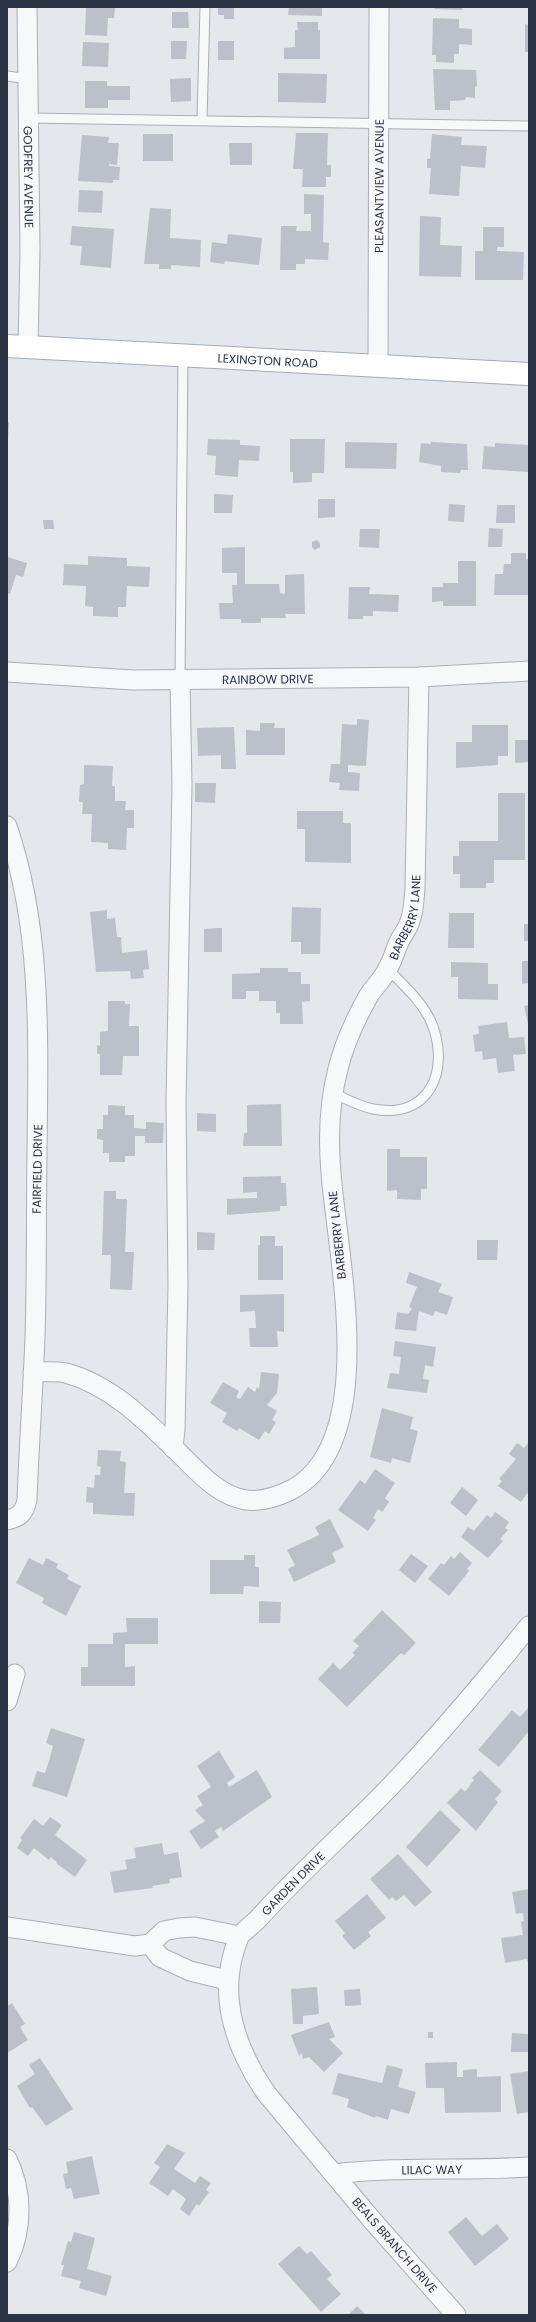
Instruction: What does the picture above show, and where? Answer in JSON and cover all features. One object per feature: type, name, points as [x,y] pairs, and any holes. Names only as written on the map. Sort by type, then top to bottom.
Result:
[{"type":"main road","name":"LEXINGTON ROAD","points":[[17,347],[529,374]]},
{"type":"street","name":"GODFREY AVENUE","points":[[17,347],[29,118],[28,7]]},
{"type":"street","name":"PLEASANTVIEW AVENUE","points":[[378,365],[379,7]]},
{"type":"street","name":"RAINBOW DRIVE","points":[[7,672],[133,680],[180,680],[419,677],[529,670]]},
{"type":"street","name":"BARBERRY LANE","points":[[33,1372],[64,1372],[105,1390],[133,1410],[210,1483],[232,1496],[246,1500],[264,1500],[280,1496],[300,1485],[315,1471],[331,1447],[342,1410],[347,1348],[331,1173],[329,1134],[333,1093],[341,1057],[354,1025],[370,995],[388,969],[398,944],[410,922],[414,905],[419,677]]},
{"type":"street","points":[[173,1448],[175,1429],[178,1285],[176,1103],[182,785],[180,680]]},
{"type":"street","name":"FAIRFIELD DRIVE","points":[[7,826],[16,852],[29,914],[36,974],[38,1060],[33,1372],[26,1500],[15,1517]]},
{"type":"street","name":"GARDEN DRIVE","points":[[239,1936],[375,1802],[440,1733],[529,1626]]},
{"type":"street","points":[[7,1701],[15,1674]]},
{"type":"street","points":[[7,1927],[135,1946],[150,1944],[164,1931],[179,1928],[195,1927],[239,1936],[227,1980],[232,2019],[238,2041],[252,2072],[266,2093],[334,2174]]},
{"type":"street","points":[[150,1944],[160,1957],[190,1971],[227,1980]]},
{"type":"street","points":[[7,2159],[16,2183],[19,2201],[17,2235],[7,2262]]},
{"type":"street","name":"LILAC WAY","points":[[334,2174],[372,2169],[481,2170],[529,2167]]},
{"type":"street","name":"BEALS BRANCH DRIVE","points":[[334,2174],[420,2276],[456,2315]]},
{"type":"lane","points":[[202,120],[205,7]]},
{"type":"lane","points":[[7,76],[29,78]]},
{"type":"lane","points":[[29,118],[378,122],[529,126]]},
{"type":"lane","points":[[180,680],[183,355]]},
{"type":"lane","points":[[333,1093],[374,1109],[405,1107],[418,1102],[430,1091],[436,1080],[439,1067],[439,1046],[432,1024],[422,1005],[388,969]]},
{"type":"building","points":[[86,7],[115,8],[114,18],[108,18],[107,36],[85,35]]},
{"type":"building","points":[[218,7],[234,7],[234,19],[224,19],[224,15],[218,15]]},
{"type":"building","points":[[289,7],[322,7],[322,16],[288,15]]},
{"type":"building","points":[[435,7],[463,7],[462,10],[435,9]]},
{"type":"building","points":[[172,12],[188,12],[189,28],[172,28]]},
{"type":"building","points":[[433,18],[459,19],[459,28],[472,29],[472,45],[459,44],[459,54],[454,54],[454,63],[436,62],[436,55],[432,55]]},
{"type":"building","points":[[297,22],[318,22],[318,30],[320,30],[320,59],[284,59],[284,48],[295,47],[295,30],[298,30]]},
{"type":"building","points":[[525,24],[529,25],[529,52],[525,52]]},
{"type":"building","points":[[171,41],[187,41],[186,59],[171,59]]},
{"type":"building","points":[[218,41],[234,41],[234,60],[218,60]]},
{"type":"building","points":[[83,42],[109,43],[108,67],[82,66]]},
{"type":"building","points":[[433,69],[476,70],[477,86],[475,87],[475,98],[466,97],[465,100],[450,101],[450,110],[435,110]]},
{"type":"building","points":[[278,73],[327,74],[326,103],[278,102]]},
{"type":"building","points":[[191,78],[191,101],[171,102],[170,79]]},
{"type":"building","points":[[85,81],[107,81],[107,86],[130,86],[130,100],[108,100],[108,108],[85,108]]},
{"type":"building","points":[[296,133],[328,133],[327,165],[331,165],[331,177],[326,177],[326,187],[302,187],[303,169],[293,169]]},
{"type":"building","points":[[143,134],[173,134],[173,161],[143,161]]},
{"type":"building","points":[[432,134],[462,137],[461,145],[487,146],[485,168],[461,166],[459,196],[429,194],[431,168],[427,168],[427,159],[430,159]]},
{"type":"building","points":[[82,135],[109,137],[108,143],[119,143],[117,165],[109,164],[109,166],[120,167],[119,180],[113,180],[113,183],[78,181]]},
{"type":"building","points":[[229,143],[252,143],[252,165],[230,165]]},
{"type":"building","points":[[79,190],[103,191],[102,213],[78,212]]},
{"type":"building","points":[[304,194],[324,195],[323,242],[329,243],[328,260],[305,259],[305,264],[296,264],[296,270],[280,270],[281,226],[297,226],[296,231],[311,231],[311,214],[304,214]]},
{"type":"building","points":[[150,208],[171,209],[170,238],[201,240],[200,267],[171,265],[171,269],[159,269],[159,264],[144,264]]},
{"type":"building","points":[[420,216],[441,217],[440,245],[462,246],[461,277],[419,276]]},
{"type":"building","points":[[72,226],[114,229],[111,268],[80,265],[82,246],[70,245]]},
{"type":"building","points":[[483,227],[504,227],[504,247],[497,247],[497,251],[524,252],[523,280],[475,280],[475,251],[483,251]]},
{"type":"building","points":[[228,234],[262,238],[259,265],[225,261],[224,264],[210,262],[212,242],[227,244]]},
{"type":"building","points":[[7,422],[9,422],[8,438],[7,438]]},
{"type":"building","points":[[208,439],[240,440],[240,445],[260,446],[259,461],[239,460],[238,477],[215,475],[216,456],[207,455]]},
{"type":"building","points":[[290,439],[325,439],[324,473],[312,473],[312,482],[293,483],[293,472],[290,472]]},
{"type":"building","points":[[345,442],[397,443],[396,469],[345,468]]},
{"type":"building","points":[[431,442],[467,444],[468,470],[461,470],[460,473],[441,472],[441,466],[419,462],[421,443],[431,444]]},
{"type":"building","points":[[495,443],[529,445],[529,472],[482,469],[484,446],[495,447]]},
{"type":"building","points":[[214,494],[233,495],[232,513],[214,513]]},
{"type":"building","points":[[318,499],[335,499],[335,517],[318,518]]},
{"type":"building","points":[[449,504],[465,505],[464,522],[448,521]]},
{"type":"building","points":[[497,505],[515,505],[515,523],[496,523]]},
{"type":"building","points":[[43,520],[53,520],[54,529],[44,529]]},
{"type":"building","points":[[489,528],[503,529],[502,547],[488,547]]},
{"type":"building","points":[[360,529],[380,529],[379,548],[359,547]]},
{"type":"building","points":[[317,540],[320,543],[320,547],[315,550],[312,547],[312,542]]},
{"type":"building","points":[[245,547],[245,584],[279,584],[280,593],[285,594],[285,575],[304,574],[305,614],[285,614],[286,618],[261,618],[261,623],[241,623],[241,619],[220,619],[219,603],[233,603],[232,585],[237,585],[237,573],[222,573],[222,548]]},
{"type":"building","points":[[511,553],[526,553],[526,559],[529,559],[529,595],[494,595],[495,574],[503,574],[504,564],[511,564]]},
{"type":"building","points":[[88,556],[127,558],[127,566],[150,567],[149,587],[127,586],[126,607],[118,607],[118,617],[93,616],[93,607],[85,606],[86,586],[63,585],[64,564],[88,565]]},
{"type":"building","points":[[7,557],[27,563],[23,577],[16,575],[10,594],[7,593]]},
{"type":"building","points":[[458,561],[476,561],[476,606],[443,606],[443,601],[432,602],[432,587],[443,587],[443,583],[458,583]]},
{"type":"building","points":[[349,587],[370,587],[369,594],[399,595],[398,612],[373,611],[373,616],[363,616],[363,619],[348,619]]},
{"type":"building","points":[[357,719],[369,720],[366,766],[348,765],[348,772],[360,773],[359,791],[339,790],[340,783],[329,782],[331,764],[340,764],[342,724],[357,725]]},
{"type":"building","points":[[260,723],[275,723],[274,728],[285,728],[285,755],[246,755],[246,730],[260,731]]},
{"type":"building","points":[[472,725],[508,725],[508,756],[498,756],[498,765],[456,768],[456,742],[472,742]]},
{"type":"building","points":[[234,727],[236,769],[221,769],[221,755],[198,756],[197,728]]},
{"type":"building","points":[[515,740],[529,740],[529,762],[515,763]]},
{"type":"building","points":[[84,765],[113,766],[112,786],[115,786],[115,801],[126,801],[125,810],[134,810],[134,828],[127,828],[126,850],[108,849],[108,843],[91,842],[92,814],[82,814],[83,802],[79,802],[80,785],[84,784]]},
{"type":"building","points":[[195,783],[216,783],[215,803],[195,802]]},
{"type":"building","points":[[498,793],[525,793],[525,860],[494,860],[494,883],[486,883],[486,888],[460,888],[460,874],[453,874],[453,856],[459,856],[459,841],[498,841]]},
{"type":"building","points":[[297,811],[343,811],[343,823],[351,823],[351,863],[305,862],[305,829],[297,829]]},
{"type":"building","points":[[292,907],[321,908],[320,954],[301,954],[301,942],[291,942]]},
{"type":"building","points":[[107,910],[107,919],[115,918],[117,937],[121,937],[122,953],[147,950],[149,969],[143,970],[144,978],[131,979],[130,971],[96,972],[90,912]]},
{"type":"building","points":[[449,913],[474,913],[474,948],[448,948]]},
{"type":"building","points":[[524,924],[529,924],[529,941],[524,941]]},
{"type":"building","points":[[222,928],[222,952],[204,952],[204,929]]},
{"type":"building","points":[[522,961],[529,961],[529,983],[522,984]]},
{"type":"building","points":[[451,962],[488,963],[488,984],[498,984],[498,1000],[458,999],[458,977],[451,977]]},
{"type":"building","points":[[260,968],[288,968],[288,972],[301,972],[301,984],[310,984],[310,1001],[302,1002],[303,1024],[280,1024],[280,1013],[276,1013],[276,1001],[259,1001],[259,991],[246,991],[246,999],[232,999],[232,974],[260,973]]},
{"type":"building","points":[[108,1001],[125,1001],[125,1004],[130,1004],[129,1026],[139,1026],[139,1056],[123,1056],[122,1075],[100,1075],[100,1054],[97,1054],[97,1045],[100,1046],[100,1032],[108,1031]]},
{"type":"building","points":[[529,1005],[529,1024],[528,1024],[524,1006]]},
{"type":"building","points":[[507,1022],[509,1038],[524,1037],[526,1054],[513,1055],[515,1071],[498,1073],[496,1058],[483,1060],[482,1051],[475,1052],[473,1035],[479,1034],[478,1026]]},
{"type":"building","points":[[281,1104],[282,1146],[243,1146],[244,1133],[247,1133],[247,1105]]},
{"type":"building","points":[[108,1105],[125,1106],[125,1115],[134,1115],[134,1128],[146,1129],[146,1122],[164,1123],[163,1143],[145,1143],[145,1136],[135,1136],[135,1156],[125,1156],[125,1162],[109,1162],[109,1153],[103,1153],[103,1140],[97,1139],[97,1129],[103,1129],[103,1115],[108,1115]]},
{"type":"building","points":[[197,1113],[216,1114],[216,1132],[197,1131]]},
{"type":"building","points":[[387,1149],[400,1149],[400,1157],[427,1157],[427,1189],[421,1189],[421,1200],[397,1199],[397,1190],[387,1191]]},
{"type":"building","points":[[281,1176],[281,1183],[286,1183],[287,1206],[280,1206],[280,1211],[227,1215],[227,1199],[257,1198],[257,1192],[243,1193],[243,1177]]},
{"type":"building","points":[[104,1191],[116,1191],[116,1199],[127,1199],[125,1252],[134,1252],[132,1290],[110,1289],[111,1255],[102,1255]]},
{"type":"building","points":[[197,1232],[215,1233],[214,1250],[197,1250]]},
{"type":"building","points":[[260,1236],[275,1236],[275,1246],[283,1246],[283,1280],[258,1280],[258,1245],[260,1245]]},
{"type":"building","points":[[477,1240],[498,1240],[497,1260],[477,1260]]},
{"type":"building","points":[[409,1272],[442,1284],[438,1292],[453,1297],[447,1315],[435,1311],[433,1316],[419,1311],[416,1331],[395,1329],[397,1312],[408,1314],[412,1309],[409,1307],[417,1287],[406,1283]]},
{"type":"building","points":[[284,1294],[284,1332],[277,1331],[278,1347],[250,1347],[249,1328],[256,1328],[255,1311],[240,1312],[240,1295]]},
{"type":"building","points":[[395,1341],[436,1347],[433,1367],[425,1365],[423,1379],[429,1380],[427,1393],[387,1388],[390,1373],[399,1374],[401,1357],[393,1356]]},
{"type":"building","points":[[261,1372],[279,1374],[277,1393],[267,1405],[277,1411],[272,1420],[276,1422],[269,1434],[265,1431],[259,1440],[239,1428],[237,1431],[222,1422],[227,1413],[210,1403],[223,1382],[239,1391],[236,1397],[240,1399],[248,1387],[255,1392],[257,1387],[259,1389]]},
{"type":"building","points":[[382,1408],[413,1417],[410,1429],[418,1431],[410,1463],[392,1458],[391,1463],[370,1457]]},
{"type":"building","points":[[529,1442],[529,1491],[521,1502],[498,1486],[502,1481],[499,1479],[516,1459],[509,1454],[517,1443],[524,1448]]},
{"type":"building","points":[[98,1450],[121,1451],[120,1461],[126,1462],[124,1493],[135,1493],[134,1516],[93,1514],[93,1503],[86,1502],[87,1487],[94,1488],[95,1475],[100,1475],[101,1467],[97,1466]]},
{"type":"building","points":[[375,1469],[395,1483],[385,1498],[389,1502],[382,1512],[378,1509],[373,1518],[376,1520],[368,1531],[338,1510],[360,1480],[365,1484]]},
{"type":"building","points":[[462,1487],[478,1500],[466,1516],[450,1503]]},
{"type":"building","points":[[495,1512],[509,1522],[505,1528],[508,1530],[500,1539],[503,1541],[488,1558],[461,1537],[468,1527],[474,1531],[487,1515],[491,1518]]},
{"type":"building","points":[[330,1519],[344,1547],[332,1553],[336,1562],[294,1582],[288,1569],[295,1565],[287,1550],[319,1535],[315,1527]]},
{"type":"building","points":[[460,1552],[472,1563],[467,1569],[469,1571],[449,1596],[428,1579],[441,1563],[444,1565],[451,1556],[454,1559]]},
{"type":"building","points":[[411,1554],[428,1566],[415,1583],[399,1570]]},
{"type":"building","points":[[244,1555],[255,1555],[255,1567],[259,1567],[259,1587],[244,1586],[243,1594],[210,1594],[210,1560],[244,1560]]},
{"type":"building","points":[[29,1558],[43,1565],[46,1558],[58,1564],[56,1568],[69,1575],[67,1579],[81,1586],[66,1616],[42,1603],[44,1598],[16,1583]]},
{"type":"building","points":[[259,1601],[281,1602],[280,1623],[259,1623]]},
{"type":"building","points":[[382,1610],[416,1643],[404,1655],[401,1653],[347,1707],[318,1679],[333,1663],[340,1670],[355,1655],[352,1653],[359,1646],[353,1641]]},
{"type":"building","points":[[126,1618],[158,1618],[158,1644],[125,1644],[125,1667],[135,1666],[135,1686],[81,1686],[81,1667],[88,1667],[88,1644],[113,1644],[113,1633],[127,1632]]},
{"type":"building","points":[[528,1708],[529,1731],[499,1767],[478,1750],[512,1710],[520,1717]]},
{"type":"building","points":[[51,1728],[85,1739],[67,1797],[32,1786],[37,1771],[45,1773],[49,1761],[53,1746],[46,1743]]},
{"type":"building","points":[[219,1751],[235,1777],[227,1783],[229,1787],[257,1770],[272,1797],[223,1831],[221,1827],[215,1831],[219,1837],[201,1849],[189,1831],[205,1821],[195,1810],[203,1805],[197,1796],[211,1787],[197,1766]]},
{"type":"building","points":[[480,1770],[502,1791],[495,1799],[498,1802],[476,1831],[447,1803],[461,1788],[465,1792],[474,1780],[472,1778]]},
{"type":"building","points":[[440,1810],[461,1830],[427,1867],[406,1847]]},
{"type":"building","points":[[50,1817],[62,1825],[55,1835],[87,1860],[75,1877],[56,1863],[57,1862],[51,1857],[49,1860],[34,1848],[28,1856],[17,1848],[22,1840],[20,1838],[34,1819],[43,1826]]},
{"type":"building","points":[[162,1843],[164,1855],[178,1852],[182,1877],[169,1879],[170,1883],[152,1886],[153,1888],[114,1893],[110,1872],[127,1869],[125,1860],[136,1858],[134,1848]]},
{"type":"building","points":[[398,1854],[432,1892],[415,1907],[404,1895],[396,1901],[392,1897],[389,1900],[370,1879]]},
{"type":"building","points":[[529,1889],[529,1966],[527,1959],[505,1963],[501,1938],[523,1935],[521,1922],[524,1921],[523,1913],[516,1914],[512,1892]]},
{"type":"building","points":[[367,1894],[386,1918],[368,1932],[371,1936],[354,1950],[342,1936],[345,1933],[335,1921]]},
{"type":"building","points":[[317,1987],[319,2014],[303,2016],[303,2024],[293,2024],[291,1989]]},
{"type":"building","points":[[360,1989],[361,2005],[345,2006],[344,1990]]},
{"type":"building","points":[[12,2003],[25,2024],[20,2027],[28,2040],[7,2053],[7,2006]]},
{"type":"building","points":[[329,2022],[335,2037],[329,2039],[343,2053],[324,2072],[309,2057],[303,2059],[302,2053],[299,2056],[291,2035]]},
{"type":"building","points":[[428,2032],[433,2032],[433,2038],[428,2038]]},
{"type":"building","points":[[512,2033],[529,2034],[529,2052],[511,2052]]},
{"type":"building","points":[[40,2058],[73,2109],[46,2126],[32,2107],[30,2108],[17,2086],[35,2074],[29,2065]]},
{"type":"building","points":[[457,2062],[457,2077],[463,2077],[463,2070],[477,2069],[477,2077],[501,2076],[501,2112],[445,2113],[444,2088],[426,2088],[425,2063]]},
{"type":"building","points":[[387,2065],[403,2069],[398,2087],[416,2092],[409,2114],[391,2109],[388,2120],[376,2116],[375,2118],[347,2107],[349,2099],[332,2094],[338,2073],[382,2083]]},
{"type":"building","points":[[529,2071],[529,2112],[517,2114],[510,2074]]},
{"type":"building","points":[[167,2144],[185,2153],[174,2169],[195,2183],[200,2176],[211,2183],[206,2190],[209,2192],[199,2206],[197,2204],[189,2216],[180,2209],[186,2199],[173,2189],[168,2196],[149,2183],[160,2167],[154,2163]]},
{"type":"building","points":[[92,2156],[100,2194],[74,2199],[71,2188],[66,2189],[63,2174],[68,2173],[66,2162]]},
{"type":"building","points":[[466,2217],[482,2236],[497,2224],[509,2239],[475,2266],[448,2232]]},
{"type":"building","points":[[74,2232],[95,2238],[87,2269],[112,2276],[106,2296],[79,2288],[81,2281],[61,2276],[64,2265],[61,2265],[68,2241],[71,2242]]},
{"type":"building","points":[[299,2246],[307,2254],[311,2251],[332,2275],[327,2279],[341,2294],[321,2312],[278,2264]]},
{"type":"building","points":[[357,2306],[366,2315],[348,2315]]}]
